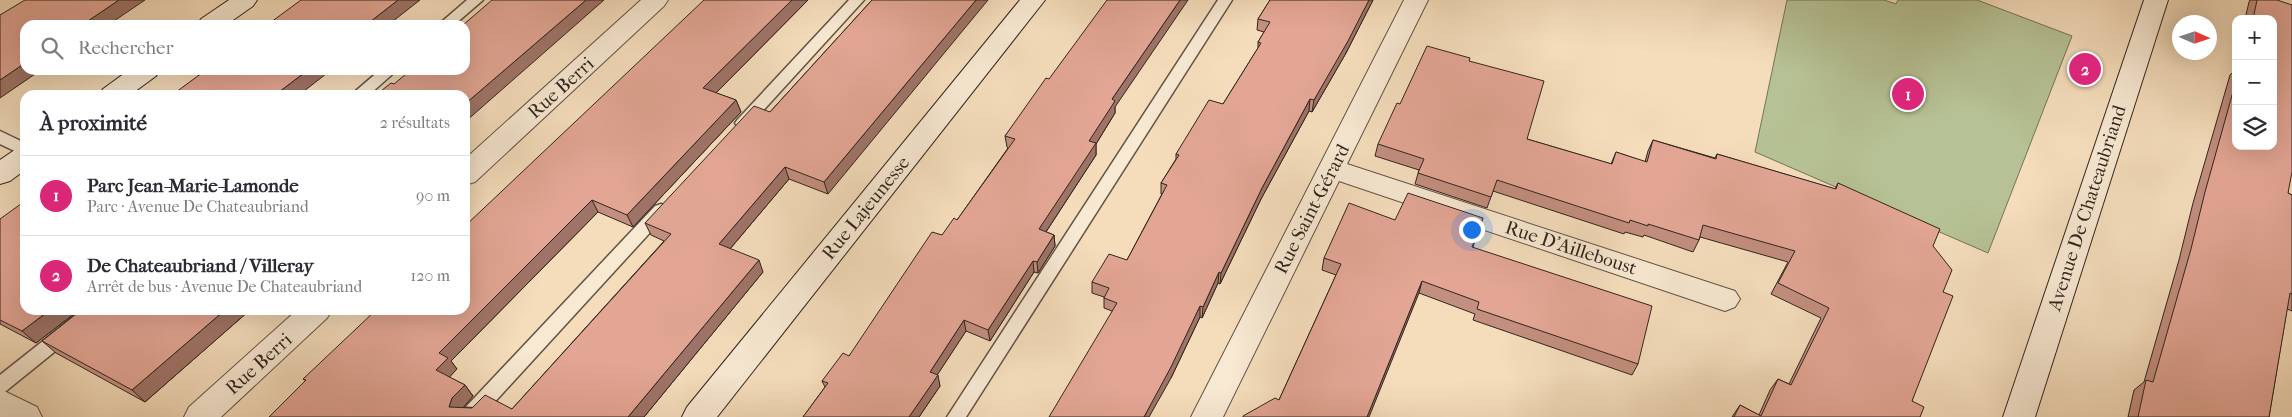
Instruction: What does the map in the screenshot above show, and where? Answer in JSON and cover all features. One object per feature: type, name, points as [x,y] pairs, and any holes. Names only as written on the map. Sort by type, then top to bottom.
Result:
[{"type":"street","points":[[217,20],[245,0]]},
{"type":"street","name":"Rue Berri","points":[[470,170],[656,0]]},
{"type":"street","name":"Rue Lajeunesse","points":[[698,417],[1033,0]]},
{"type":"street","name":"Rue Saint-Gérard","points":[[1207,417],[1416,0]]},
{"type":"street","name":"Avenue De Chateaubriand","points":[[2019,417],[2156,0]]},
{"type":"street","points":[[119,90],[140,75]]},
{"type":"street","points":[[0,174],[20,160]]},
{"type":"street","name":"Rue D'Ailleboust","points":[[1332,169],[1725,299]]},
{"type":"street","name":"Rue Berri","points":[[200,417],[312,315]]},
{"type":"street","points":[[0,402],[26,417]]},
{"type":"lane","points":[[452,20],[476,0]]},
{"type":"lane","points":[[734,132],[857,0]]},
{"type":"lane","points":[[956,417],[1225,0]]},
{"type":"lane","points":[[365,90],[384,75]]},
{"type":"lane","points":[[0,137],[20,147]]},
{"type":"lane","points":[[469,417],[673,198]]},
{"type":"lane","points":[[0,386],[88,315]]},
{"type":"green space","points":[[1787,0],[1884,0],[1896,4],[1898,0],[1977,0],[2072,36],[1988,253],[1755,152]]},
{"type":"building","points":[[25,0],[119,0],[89,20],[20,20],[20,66],[0,80],[0,15]]},
{"type":"building","points":[[301,0],[398,0],[372,20],[274,20]]},
{"type":"building","points":[[492,0],[586,0],[470,100],[470,90],[382,90],[405,75],[470,75],[469,20]]},
{"type":"building","points":[[704,0],[792,0],[703,88],[736,100],[627,215],[592,200],[439,353],[448,358],[436,370],[465,385],[452,398],[449,407],[472,408],[485,395],[512,409],[671,234],[645,223],[754,106],[770,112],[872,0],[976,0],[824,182],[785,167],[719,244],[759,260],[628,417],[269,417],[306,380],[303,379],[371,315],[470,315],[470,221]]},
{"type":"building","points":[[1107,0],[1180,0],[1112,99],[1115,101],[1089,141],[1096,143],[1039,229],[1054,235],[1037,262],[1033,261],[988,330],[964,320],[930,372],[938,375],[909,417],[803,417],[828,383],[822,381],[843,353],[849,356],[932,232],[942,235],[954,218],[957,220],[1015,139],[1005,136],[1046,78],[1049,79]]},
{"type":"building","points":[[1270,0],[1369,0],[1314,100],[1310,99],[1262,188],[1203,307],[1200,306],[1171,367],[1144,417],[1049,417],[1117,303],[1104,298],[1109,288],[1092,282],[1109,254],[1127,260],[1167,185],[1161,183],[1179,155],[1176,154],[1209,100],[1223,104],[1261,43],[1258,42],[1270,22],[1258,19]]},
{"type":"building","points":[[2257,0],[2277,0],[2292,5],[2292,172],[2288,193],[2292,195],[2292,294],[2290,293],[2269,417],[2138,417],[2146,380],[2153,382],[2232,95],[2232,150],[2277,150],[2277,15],[2254,15]]},
{"type":"building","points":[[1427,46],[1470,58],[1469,61],[1544,81],[1527,139],[1612,164],[1616,152],[1647,162],[1653,140],[1716,159],[1717,154],[1836,189],[1838,183],[1940,229],[1933,246],[1952,270],[1943,292],[1953,296],[1912,401],[1924,407],[1920,417],[1734,417],[1740,405],[1761,416],[1778,379],[1791,385],[1829,308],[1778,283],[1795,251],[1703,225],[1699,240],[1648,224],[1648,226],[1630,220],[1629,223],[1497,180],[1491,197],[1418,173],[1424,159],[1378,144],[1397,103],[1400,104]]},
{"type":"building","points":[[199,75],[301,75],[282,90],[179,90]]},
{"type":"building","points":[[1408,193],[1483,218],[1472,247],[1652,306],[1638,364],[1477,309],[1479,302],[1422,281],[1367,417],[1243,417],[1275,398],[1279,400],[1341,264],[1324,258],[1349,203],[1395,220]]},
{"type":"building","points":[[20,205],[20,315],[43,315],[22,331],[0,320],[0,219]]},
{"type":"building","points":[[75,315],[219,315],[132,390],[42,341]]},
{"type":"place","name":"De Chateaubriand / Villeray","points":[[2085,69]]},
{"type":"place","name":"Parc Jean-Marie-Lamonde","points":[[1908,94]]}]
